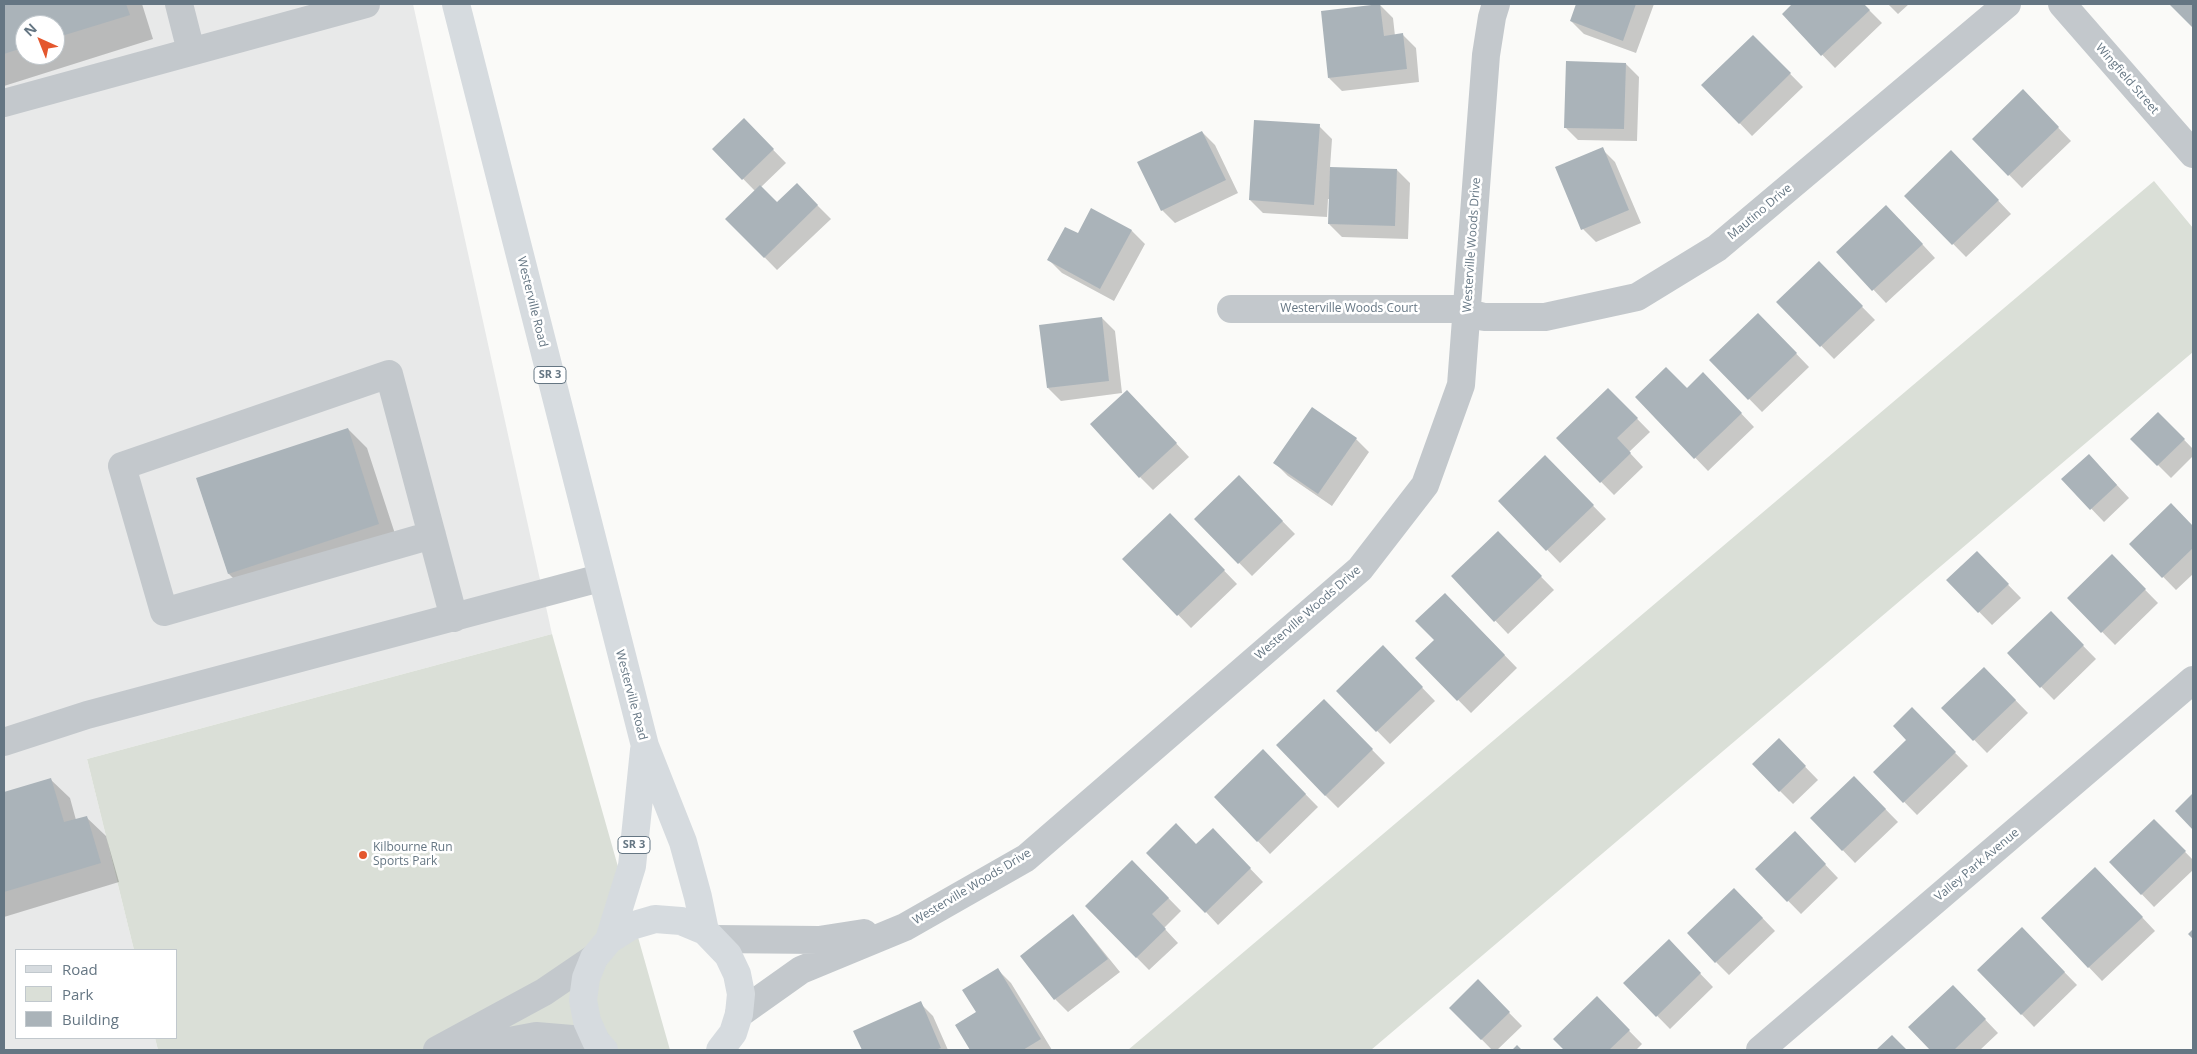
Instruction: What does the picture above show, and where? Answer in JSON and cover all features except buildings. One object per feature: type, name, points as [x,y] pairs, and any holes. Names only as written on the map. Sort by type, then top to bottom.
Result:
[{"type":"main road","name":"Westerville Road","points":[[456,4],[600,578],[645,746],[682,842],[710,935]]},
{"type":"main road","name":"Westerville Road","points":[[600,1046],[587,1021],[584,1000],[586,978],[602,949],[632,866],[645,746]]},
{"type":"main road","name":"Westerville Road","points":[[602,949],[631,926],[655,920],[681,922],[710,935],[728,954],[737,974],[741,994],[732,1037]]},
{"type":"street","points":[[179,4],[191,50]]},
{"type":"street","points":[[4,103],[191,50],[287,14],[366,4]]},
{"type":"street","name":"Westerville Woods Drive","points":[[732,1037],[802,970],[905,927],[1026,858],[1360,569],[1425,485],[1461,384],[1486,55],[1496,4]]},
{"type":"street","name":"Mautino Drive","points":[[1467,312],[1484,317],[1544,317],[1637,298],[1717,248],[2007,4]]},
{"type":"street","name":"Wingfield Street","points":[[2062,4],[2193,154]]},
{"type":"street","name":"Westerville Woods Court","points":[[1231,309],[1454,309],[1467,312]]},
{"type":"street","points":[[432,536],[164,612],[122,466],[389,374],[454,618]]},
{"type":"street","points":[[4,742],[87,715],[600,578]]},
{"type":"street","name":"Valley Park Avenue","points":[[1760,1050],[2193,680]]},
{"type":"street","name":"Westerville Woods Drive","points":[[710,935],[819,940],[905,927]]},
{"type":"street","points":[[437,1050],[544,992],[602,949]]},
{"type":"street","points":[[462,1050],[536,1036],[600,1046]]},
{"type":"shaded area","points":[[4,4],[413,4],[552,634],[87,759],[134,949],[15,949],[15,1039],[155,1039],[158,1050],[4,1050]]},
{"type":"green space","points":[[2154,181],[2193,228],[2193,352],[1371,1050],[1128,1050]]},
{"type":"green space","name":"Kilbourne Run Sports Park","points":[[552,634],[670,1050],[158,1050],[155,1039],[178,1039],[178,949],[134,949],[87,759]]},
{"type":"place","name":"Kilbourne Run Sports Park","points":[[363,855]]}]
